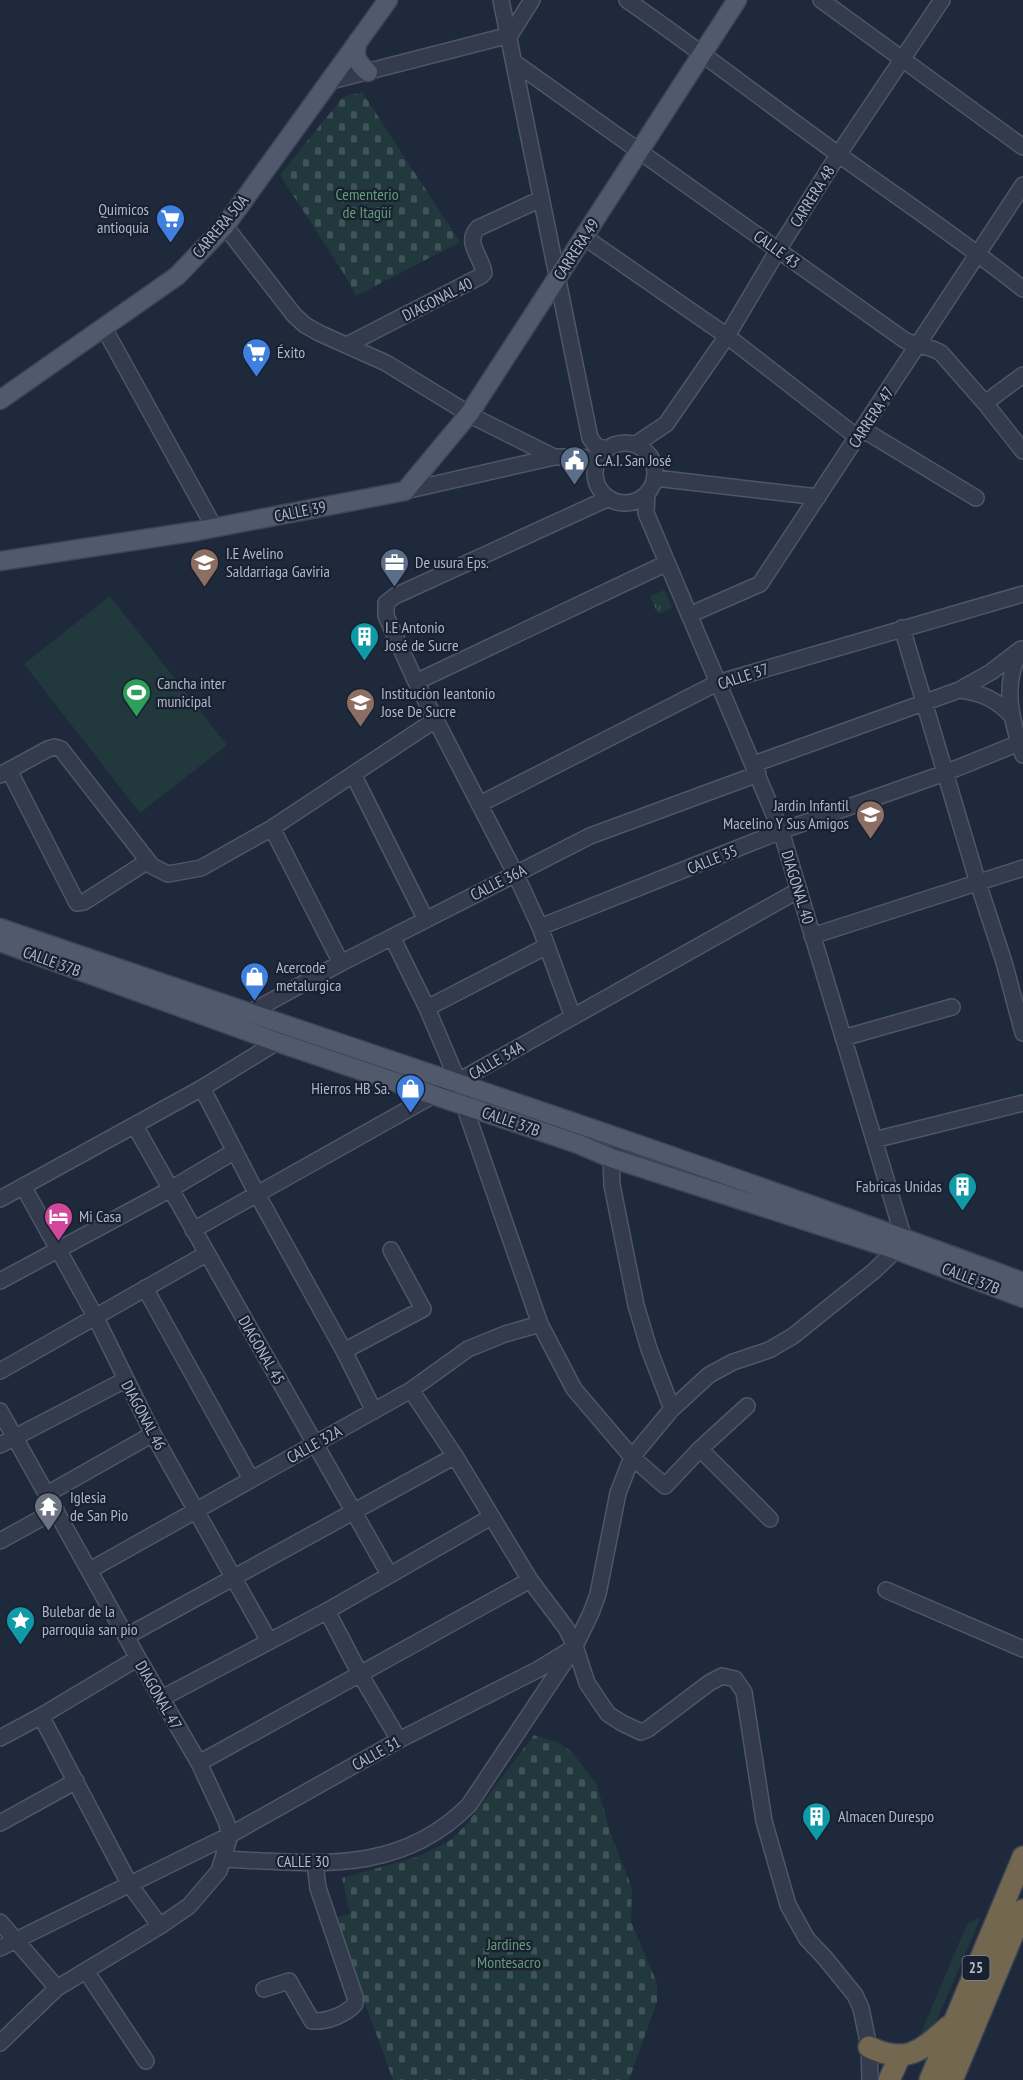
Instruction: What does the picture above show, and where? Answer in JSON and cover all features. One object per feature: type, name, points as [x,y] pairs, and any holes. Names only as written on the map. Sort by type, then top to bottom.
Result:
[{"type":"highway","name":"25","points":[[930,2080],[1023,1857]]},
{"type":"highway","name":"25","points":[[952,2080],[1023,1910]]},
{"type":"highway","points":[[868,2047],[882,2054],[900,2056],[924,2048],[954,2021]]},
{"type":"highway","points":[[890,2080],[900,2056]]},
{"type":"main road","name":"CARRERA 50A","points":[[0,400],[177,276],[225,226],[388,0]]},
{"type":"main road","name":"CARRERA 49","points":[[405,491],[469,414],[736,0]]},
{"type":"main road","points":[[358,41],[355,49],[356,58],[360,66],[368,72]]},
{"type":"main road","name":"CALLE 39","points":[[0,561],[214,527],[405,491]]},
{"type":"main road","name":"CALLE 37B","points":[[0,928],[458,1082],[900,1244],[1023,1298]]},
{"type":"main road","name":"CALLE 37B","points":[[0,942],[277,1042],[578,1144],[611,1158],[1023,1282]]},
{"type":"street","points":[[501,0],[591,438],[596,446],[607,448]]},
{"type":"street","points":[[327,82],[510,35],[532,0]]},
{"type":"street","points":[[627,0],[978,253],[1023,289]]},
{"type":"street","points":[[821,0],[1023,147]]},
{"type":"street","name":"CARRERA 48","points":[[636,444],[666,424],[727,336],[838,154],[942,0]]},
{"type":"street","name":"CALLE 43","points":[[514,62],[903,339],[941,353],[1023,451]]},
{"type":"street","name":"CARRERA 47","points":[[689,615],[760,584],[1023,185]]},
{"type":"street","name":"DIAGONAL 40","points":[[347,345],[481,276],[484,273],[483,266],[471,240],[472,234],[478,228],[541,200]]},
{"type":"street","points":[[225,226],[294,315],[305,325],[386,363],[469,414],[554,457]]},
{"type":"street","points":[[584,237],[727,336],[860,433],[976,498]]},
{"type":"street","points":[[104,328],[214,527]]},
{"type":"street","points":[[985,403],[1023,375]]},
{"type":"street","points":[[626,442],[636,444],[652,458],[655,478],[647,494],[632,502],[616,502],[609,498],[597,484],[595,475],[597,462],[607,448],[626,442]]},
{"type":"street","name":"CALLE 39","points":[[405,491],[554,457],[582,457],[597,462]]},
{"type":"street","points":[[655,478],[818,497]]},
{"type":"street","name":"DIAGONAL 40","points":[[647,494],[646,513],[781,831],[874,1140],[900,1244]]},
{"type":"street","points":[[573,1017],[540,927],[515,873],[416,682],[386,616],[386,603],[395,596],[609,498]]},
{"type":"street","name":"DIAGONAL 40","points":[[632,502],[646,513]]},
{"type":"street","points":[[416,682],[667,563]]},
{"type":"street","name":"CALLE 37","points":[[480,804],[717,683],[1023,594]]},
{"type":"street","points":[[902,628],[1004,962],[1023,1033]]},
{"type":"street","points":[[1021,749],[1011,716],[1010,682],[1015,660],[1022,648]]},
{"type":"street","name":"CALLE 36A","points":[[249,1013],[341,963],[590,836],[959,690],[992,672],[1022,648]]},
{"type":"street","points":[[959,690],[988,697],[997,702],[1011,716]]},
{"type":"street","points":[[148,861],[84,902],[77,903],[5,773],[48,749],[55,747],[61,749],[152,866],[168,873],[186,872],[201,868],[272,828],[435,720]]},
{"type":"street","name":"CALLE 35","points":[[540,927],[781,831],[945,773],[1021,749]]},
{"type":"street","points":[[352,774],[426,920]]},
{"type":"street","points":[[272,828],[341,963]]},
{"type":"street","points":[[812,936],[1023,868]]},
{"type":"street","name":"CALLE 34A","points":[[193,1230],[799,890]]},
{"type":"street","points":[[392,937],[427,1008],[458,1082]]},
{"type":"street","points":[[427,1008],[547,946]]},
{"type":"street","points":[[843,1038],[952,1006]]},
{"type":"street","points":[[0,1199],[135,1126],[277,1042]]},
{"type":"street","points":[[202,1088],[374,1411]]},
{"type":"street","points":[[874,1140],[1023,1103]]},
{"type":"street","points":[[464,1105],[540,1324],[574,1389],[632,1457],[665,1486],[700,1449],[747,1406]]},
{"type":"street","name":"DIAGONAL 45","points":[[135,1126],[169,1190],[389,1574]]},
{"type":"street","points":[[0,1281],[169,1190],[235,1151]]},
{"type":"street","points":[[611,1158],[612,1185],[636,1305],[649,1349],[672,1409]]},
{"type":"street","name":"DIAGONAL 46","points":[[23,1186],[60,1249],[153,1434],[269,1641]]},
{"type":"street","points":[[575,1646],[598,1594],[618,1494],[632,1457],[672,1409],[709,1375],[720,1367],[769,1350],[793,1336],[874,1271],[900,1244]]},
{"type":"street","points":[[344,1351],[423,1309],[391,1250]]},
{"type":"street","points":[[0,1371],[206,1254]]},
{"type":"street","points":[[145,1288],[251,1479]]},
{"type":"street","name":"CALLE 32A","points":[[90,1570],[411,1390],[468,1349],[505,1334],[540,1324]]},
{"type":"street","points":[[0,1445],[125,1380]]},
{"type":"street","points":[[411,1390],[455,1456],[530,1580],[566,1628],[575,1646],[587,1683],[608,1714],[636,1731],[648,1729],[722,1676],[735,1679],[740,1685],[744,1692],[764,1821],[788,1905],[807,1939],[855,1995],[865,2021],[870,2080]]},
{"type":"street","name":"DIAGONAL 47","points":[[0,1411],[199,1763],[226,1821],[230,1835]]},
{"type":"street","points":[[47,1494],[153,1434]]},
{"type":"street","points":[[700,1449],[770,1519]]},
{"type":"street","points":[[127,1636],[455,1456]]},
{"type":"street","points":[[0,1541],[56,1510]]},
{"type":"street","points":[[162,1698],[327,1611],[491,1517]]},
{"type":"street","points":[[199,1763],[530,1580]]},
{"type":"street","points":[[886,1590],[1023,1649]]},
{"type":"street","points":[[327,1611],[360,1674],[399,1740]]},
{"type":"street","name":"CALLE 31","points":[[0,1948],[230,1835],[399,1740],[539,1669],[575,1646]]},
{"type":"street","name":"CALLE 30","points":[[223,1859],[315,1863],[382,1857],[416,1845],[451,1823],[469,1805],[575,1646]]},
{"type":"street","points":[[0,1738],[138,1658]]},
{"type":"street","points":[[41,1716],[130,1885],[160,1926]]},
{"type":"street","points":[[0,1823],[76,1781]]},
{"type":"street","points":[[0,2043],[57,1988],[189,1906],[219,1871],[230,1835]]},
{"type":"street","points":[[264,1989],[289,1981],[312,2021],[318,2022],[338,2016],[355,2004],[355,1997],[318,1888],[315,1863]]},
{"type":"street","points":[[0,1922],[57,1988]]},
{"type":"street","points":[[86,1971],[146,2061]]},
{"type":"green space","name":"Cementerio de Itagüí","points":[[362,92],[460,242],[356,296],[280,175],[343,97]]},
{"type":"green space","points":[[665,590],[672,608],[658,614],[650,596]]},
{"type":"green space","name":"Cancha inter municipal","points":[[110,596],[227,745],[140,813],[24,664]]},
{"type":"green space","name":"Jardines Montesacro","points":[[534,1735],[559,1743],[572,1752],[597,1785],[610,1832],[632,1888],[631,1922],[657,1983],[657,2002],[629,2080],[393,2080],[334,1919],[350,1913],[342,1878],[417,1857],[448,1842],[465,1826]]},
{"type":"green space","points":[[981,1917],[934,2027],[920,2035],[967,1924]]},
{"type":"place","name":"Quimicos antioquia","points":[[170,244]]},
{"type":"place","name":"Éxito","points":[[256,378]]},
{"type":"place","name":"C.A.I. San José","points":[[574,486]]},
{"type":"place","name":"I.E Avelino Saldarriaga Gaviria","points":[[205,588]]},
{"type":"place","name":"De usura Eps.","points":[[394,588]]},
{"type":"place","name":"I.E Antonio José de Sucre","points":[[364,662]]},
{"type":"place","name":"Cancha inter municipal","points":[[136,718]]},
{"type":"place","name":"Institucion Ieantonio Jose De Sucre","points":[[360,728]]},
{"type":"place","name":"Jardin Infantil Macelino Y Sus Amigos","points":[[870,840]]},
{"type":"place","name":"Acercode metalurgica","points":[[255,1002]]},
{"type":"place","name":"Hierros HB Sa.","points":[[411,1114]]},
{"type":"place","name":"Fabricas Unidas","points":[[963,1212]]},
{"type":"place","name":"Mi Casa","points":[[58,1242]]},
{"type":"place","name":"Iglesia de San Pio","points":[[49,1532]]},
{"type":"place","name":"Bulebar de la parroquia san pio","points":[[21,1646]]},
{"type":"place","name":"Almacen Durespo","points":[[817,1842]]}]
